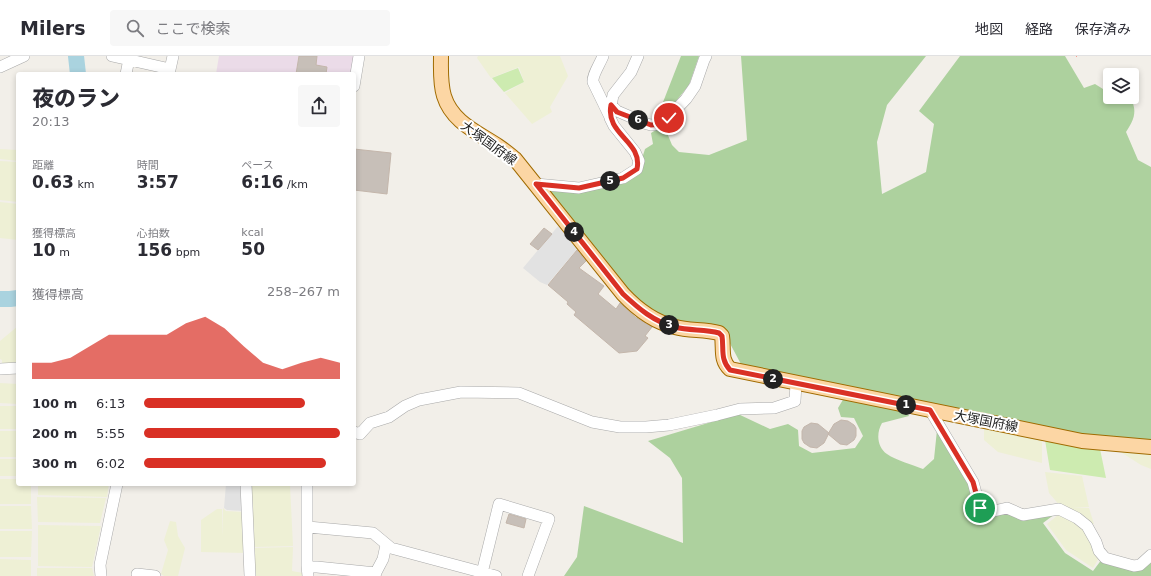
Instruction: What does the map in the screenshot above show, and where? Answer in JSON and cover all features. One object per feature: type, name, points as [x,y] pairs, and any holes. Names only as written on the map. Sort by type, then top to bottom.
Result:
[{"type":"main road","name":"大塚国府線","points":[[441,56],[441,81],[444,96],[454,115],[462,123],[500,147],[515,159],[623,294],[647,315],[675,328],[719,333],[722,336],[723,359],[730,370],[1082,441],[1151,447]]},
{"type":"street","points":[[0,67],[24,56]]},
{"type":"street","points":[[112,56],[127,58],[170,71],[173,56]]},
{"type":"street","points":[[356,72],[358,56]]},
{"type":"street","points":[[536,184],[579,188],[623,178],[637,169],[639,161],[636,152],[614,126],[593,82],[593,78],[603,56]]},
{"type":"street","points":[[610,118],[613,95],[631,72],[638,56]]},
{"type":"street","points":[[611,105],[617,112],[647,124],[662,124],[669,118],[695,86],[706,56]]},
{"type":"street","points":[[126,72],[127,58]]},
{"type":"street","points":[[0,369],[16,368]]},
{"type":"street","points":[[356,433],[360,434],[370,423],[389,417],[412,403],[461,392],[519,393],[592,422],[620,427],[646,427],[677,424],[740,409],[774,408],[795,401],[796,383]]},
{"type":"street","points":[[930,410],[973,482],[980,508],[985,513],[1007,508],[1023,515],[1059,509],[1077,518],[1086,526],[1096,542],[1099,551],[1105,558],[1134,566],[1140,564],[1151,555]]},
{"type":"street","points":[[101,576],[100,565],[117,486]]},
{"type":"street","points":[[246,486],[250,576]]},
{"type":"street","points":[[307,486],[307,571],[375,574],[383,560],[386,545]]},
{"type":"street","points":[[482,573],[499,504],[549,519],[528,576]]},
{"type":"street","points":[[308,527],[373,533],[391,548],[496,576]]},
{"type":"street","points":[[137,574],[155,576]]},
{"type":"shaded area","points":[[219,56],[354,56],[352,72],[216,72]]},
{"type":"shaded area","points":[[559,225],[578,248],[547,285],[540,282],[523,268]]},
{"type":"shaded area","points":[[226,486],[242,486],[243,511],[227,510],[224,508]]},
{"type":"green space","points":[[478,56],[560,56],[568,76],[550,107],[552,112],[532,124],[505,93],[524,82],[519,67],[491,78],[477,58]]},
{"type":"green space","points":[[681,56],[699,56],[689,85],[668,111],[658,115]]},
{"type":"green space","points":[[741,56],[926,56],[887,105],[877,142],[882,194],[926,172],[934,124],[919,111],[960,56],[1065,56],[1084,88],[1095,84],[1103,89],[1103,104],[1133,104],[1134,115],[1126,132],[1138,160],[1151,167],[1151,442],[1081,436],[742,366],[726,336],[675,323],[636,301],[549,193],[550,191],[639,168],[645,149],[653,144],[651,133],[659,128],[665,128],[672,145],[679,152],[709,155],[747,140]]},
{"type":"green space","points":[[518,68],[524,82],[504,92],[492,78]]},
{"type":"green space","points":[[0,149],[16,150],[16,161],[0,159]]},
{"type":"green space","points":[[0,161],[16,162],[16,202],[0,200]]},
{"type":"green space","points":[[0,202],[16,204],[16,240],[0,238]]},
{"type":"green space","points":[[16,328],[16,363],[2,363],[2,360],[0,359],[0,341]]},
{"type":"green space","points":[[0,383],[16,384],[16,404],[0,403]]},
{"type":"green space","points":[[844,398],[906,410],[909,416],[882,423],[878,435],[879,444],[881,448],[890,456],[923,469],[934,459],[937,430],[970,485],[975,511],[983,517],[1009,513],[1022,521],[1055,514],[1043,523],[1065,553],[1093,571],[1102,559],[1105,562],[1151,560],[1151,576],[564,576],[577,557],[584,506],[683,543],[682,478],[670,458],[648,441],[738,414],[770,429],[788,424],[798,430],[799,446],[812,453],[855,448],[863,436],[854,418],[841,417],[838,408]]},
{"type":"green space","points":[[0,406],[16,406],[16,429],[0,429]]},
{"type":"green space","points":[[984,428],[1042,440],[1042,463],[998,452],[984,440]]},
{"type":"green space","points":[[0,431],[16,431],[16,457],[0,457]]},
{"type":"green space","points":[[1045,440],[1100,449],[1106,478],[1050,470]]},
{"type":"green space","points":[[1119,451],[1151,454],[1151,469],[1141,465]]},
{"type":"green space","points":[[0,459],[16,459],[16,476],[0,476]]},
{"type":"green space","points":[[1045,472],[1082,476],[1089,507],[1072,507],[1089,508],[1094,524],[1088,523],[1061,507],[1049,493]]},
{"type":"green space","points":[[0,479],[16,479],[16,486],[31,486],[31,504],[0,504]]},
{"type":"green space","points":[[38,486],[109,486],[107,497],[38,495]]},
{"type":"green space","points":[[248,486],[290,486],[293,546],[252,547]]},
{"type":"green space","points":[[37,497],[106,498],[100,523],[38,522]]},
{"type":"green space","points":[[0,506],[31,506],[32,529],[0,529]]},
{"type":"green space","points":[[223,508],[226,511],[244,512],[246,553],[201,552],[201,520],[217,509],[222,509],[223,537]]},
{"type":"green space","points":[[1058,515],[1082,526],[1099,558],[1093,568],[1066,550],[1047,524]]},
{"type":"green space","points":[[170,521],[176,522],[178,536],[185,548],[178,576],[164,576],[161,574],[168,550],[164,540]]},
{"type":"green space","points":[[38,525],[101,526],[92,567],[38,566]]},
{"type":"green space","points":[[0,531],[32,531],[31,557],[0,557]]},
{"type":"green space","points":[[293,547],[292,571],[303,573],[303,576],[255,576],[253,548]]},
{"type":"green space","points":[[0,559],[31,560],[31,576],[0,576]]},
{"type":"green space","points":[[37,568],[92,568],[94,576],[37,576]]},
{"type":"building","points":[[299,56],[317,56],[316,65],[327,67],[326,72],[296,72]]},
{"type":"building","points":[[356,149],[391,153],[387,194],[356,190]]},
{"type":"building","points":[[544,228],[552,234],[538,250],[530,244]]},
{"type":"building","points":[[577,250],[586,261],[579,268],[604,286],[598,294],[616,309],[620,303],[635,317],[652,327],[645,336],[648,338],[637,351],[619,353],[574,315],[576,312],[567,304],[568,302],[548,285]]},
{"type":"building","points":[[841,420],[848,421],[856,428],[856,436],[854,440],[847,445],[840,444],[828,434],[834,424]]},
{"type":"building","points":[[811,423],[818,424],[829,433],[824,443],[817,448],[810,447],[804,443],[802,439],[802,431],[804,427]]},
{"type":"building","points":[[509,514],[526,519],[524,528],[506,523]]},
{"type":"waterway","points":[[76,56],[78,72]]},
{"type":"waterway","points":[[0,299],[16,298]]},
{"type":"route","points":[[669,118],[662,124],[651,125],[617,112],[611,105],[610,118],[614,126],[636,152],[639,161],[637,169],[632,174],[623,178],[579,188],[536,184],[623,294],[634,305],[647,315],[675,328],[713,331],[719,333],[723,340],[723,359],[730,370],[930,410],[973,482],[980,508]]}]
